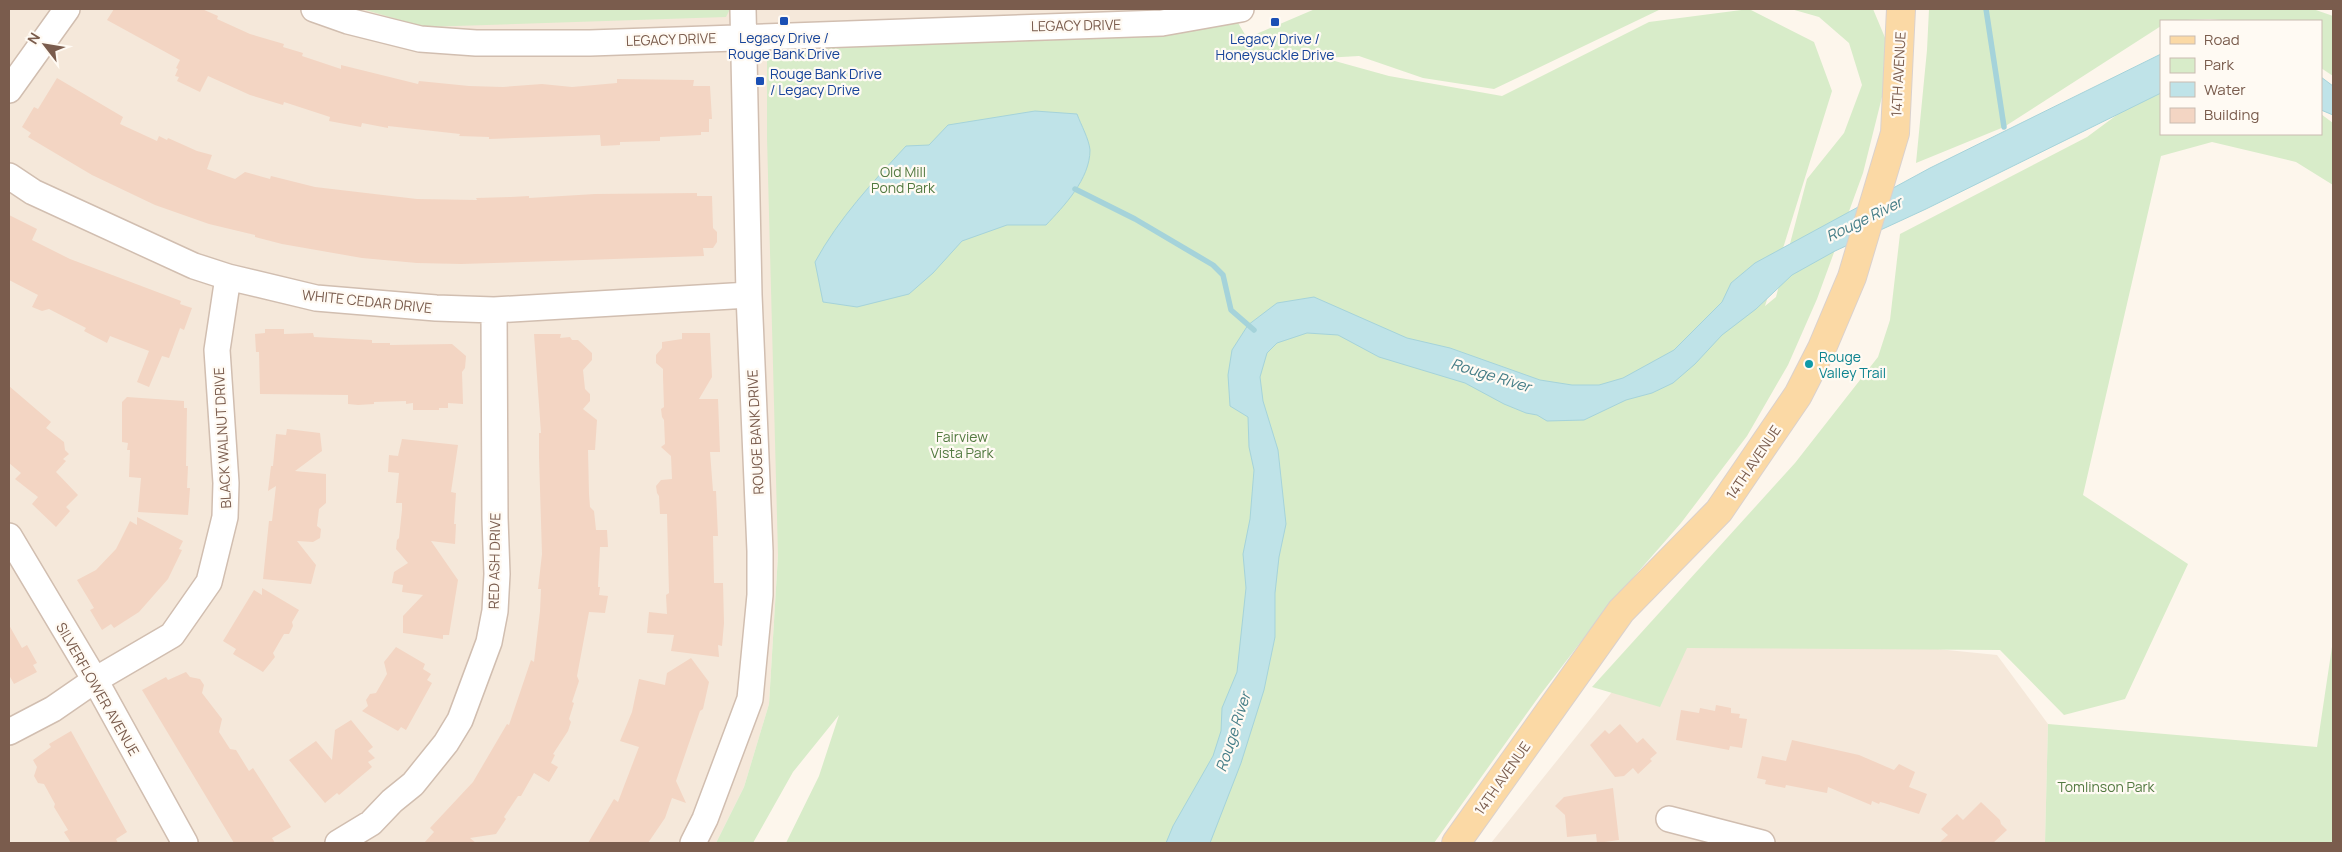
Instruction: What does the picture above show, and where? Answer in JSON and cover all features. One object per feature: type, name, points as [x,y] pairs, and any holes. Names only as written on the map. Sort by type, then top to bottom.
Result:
[{"type":"main road","name":"14TH AVENUE","points":[[1456,843],[1621,611],[1719,511],[1798,395],[1822,348],[1852,277],[1895,133],[1901,9]]},
{"type":"street","points":[[9,90],[67,9]]},
{"type":"street","name":"LEGACY DRIVE","points":[[314,9],[348,21],[420,39],[476,43],[590,42],[744,37],[1004,18],[1162,23],[1241,9]]},
{"type":"street","name":"ROUGE BANK DRIVE","points":[[693,843],[705,819],[750,699],[757,638],[760,550],[749,295],[743,9]]},
{"type":"street","name":"WHITE CEDAR DRIVE","points":[[9,176],[33,192],[194,266],[228,277],[316,298],[436,308],[494,310],[749,295]]},
{"type":"street","name":"BLACK WALNUT DRIVE","points":[[9,732],[53,709],[95,680],[172,636],[208,582],[225,517],[226,483],[217,350],[228,277]]},
{"type":"street","name":"RED ASH DRIVE","points":[[338,843],[371,823],[413,784],[446,743],[460,720],[489,642],[495,611],[497,574],[494,310]]},
{"type":"street","name":"SILVERFLOWER AVENUE","points":[[9,536],[95,680],[185,843]]},
{"type":"street","points":[[1669,819],[1762,843]]},
{"type":"shaded area","points":[[9,9],[1254,9],[1237,21],[778,555],[769,704],[744,787],[716,843],[9,843]]},
{"type":"shaded area","points":[[1668,622],[1997,655],[2048,724],[2045,843],[1491,843]]},
{"type":"green space","points":[[362,9],[730,9],[726,17],[424,27]]},
{"type":"green space","points":[[1315,9],[1661,9],[1494,89],[1423,78],[1359,56],[1324,58],[1389,76],[1502,96],[1649,22],[1749,9],[1814,42],[1832,91],[1765,306],[1776,297],[1807,179],[1844,133],[1862,85],[1849,43],[1819,17],[1791,9],[1873,9],[1886,40],[1885,85],[1863,173],[1817,299],[1788,365],[1747,436],[1681,523],[1610,604],[1540,695],[1434,843],[786,843],[819,776],[839,715],[793,772],[753,843],[716,843],[744,787],[769,704],[778,555],[767,138],[767,54],[781,48],[1237,21],[1247,38]]},
{"type":"green space","points":[[1929,9],[2313,9],[2333,16],[2333,76],[2322,69],[2322,20],[2160,20],[2160,27],[2004,127],[1916,163]]},
{"type":"green space","points":[[2160,92],[2160,135],[2322,135],[2322,115],[2333,123],[2333,185],[2296,162],[2212,142],[2161,156],[2083,495],[2188,564],[2125,699],[2064,715],[2000,650],[1687,648],[1660,707],[1592,687],[1795,463],[1878,357],[1890,320],[1900,234],[2087,137],[2133,103]]},
{"type":"green space","name":"Tomlinson Park","points":[[2333,640],[2333,843],[2045,843],[2048,724],[2317,747]]},
{"type":"water","name":"Rouge River","points":[[2160,54],[2160,93],[1926,209],[1835,251],[1792,275],[1756,309],[1722,335],[1695,364],[1673,383],[1652,393],[1626,400],[1584,420],[1547,421],[1537,415],[1526,413],[1504,404],[1465,383],[1379,357],[1338,335],[1307,333],[1277,343],[1267,353],[1260,377],[1263,401],[1278,450],[1286,524],[1279,557],[1275,593],[1275,637],[1264,690],[1241,763],[1210,843],[1166,843],[1173,826],[1213,756],[1221,731],[1222,708],[1237,672],[1246,588],[1243,554],[1250,519],[1254,470],[1249,447],[1248,417],[1230,406],[1228,375],[1232,350],[1248,325],[1277,303],[1314,297],[1407,338],[1450,348],[1540,380],[1572,385],[1599,385],[1623,378],[1674,350],[1722,302],[1731,283],[1755,263],[1930,168]]},
{"type":"water","points":[[2322,78],[2333,86],[2333,115],[2322,110]]},
{"type":"water","points":[[1035,111],[1077,114],[1087,137],[1090,150],[1089,161],[1081,181],[1068,201],[1046,225],[1007,225],[962,241],[933,273],[909,294],[857,307],[823,302],[815,262],[845,216],[906,146],[929,145],[948,125]]},
{"type":"building","points":[[114,9],[202,9],[218,16],[217,19],[250,34],[284,44],[283,47],[303,53],[302,56],[341,69],[341,65],[418,84],[419,81],[469,86],[503,87],[542,84],[572,87],[617,83],[617,79],[694,80],[693,86],[710,86],[712,119],[709,119],[709,132],[701,132],[701,135],[660,137],[660,141],[620,142],[620,145],[601,146],[600,135],[489,139],[489,137],[459,136],[460,134],[388,126],[388,128],[362,123],[361,127],[329,121],[330,117],[284,102],[283,105],[250,95],[208,76],[200,92],[177,81],[179,77],[175,76],[178,69],[176,68],[180,60],[107,20]]},
{"type":"building","points":[[57,78],[123,117],[120,124],[157,141],[159,136],[167,140],[168,138],[197,151],[212,155],[207,169],[235,179],[245,172],[270,179],[271,176],[315,187],[417,199],[477,200],[476,198],[529,196],[529,198],[595,194],[697,193],[697,196],[712,196],[713,228],[717,232],[717,242],[713,248],[703,248],[704,256],[461,264],[417,263],[362,258],[282,244],[255,237],[255,235],[209,224],[155,205],[92,175],[28,137],[31,133],[22,127],[34,107],[38,109]]},
{"type":"building","points":[[9,215],[37,229],[32,240],[70,259],[181,301],[180,304],[192,308],[184,330],[180,328],[169,358],[162,356],[149,387],[137,382],[149,351],[110,336],[107,343],[84,331],[86,328],[49,309],[42,311],[32,307],[38,295],[9,280]]},
{"type":"building","points":[[265,329],[284,329],[284,334],[313,333],[314,337],[372,340],[372,343],[390,343],[390,345],[452,344],[466,356],[465,368],[462,372],[463,404],[448,403],[448,408],[439,408],[439,410],[413,410],[413,403],[406,404],[406,401],[374,402],[374,404],[358,405],[348,404],[348,395],[260,394],[259,352],[256,352],[255,334],[265,333]]},
{"type":"building","points":[[682,333],[710,333],[712,377],[699,399],[718,399],[720,452],[710,452],[713,491],[716,491],[718,536],[713,536],[714,583],[723,583],[724,623],[722,646],[718,645],[719,657],[671,651],[674,635],[647,633],[649,612],[667,614],[666,595],[669,593],[667,514],[660,514],[659,496],[656,486],[661,480],[672,479],[671,456],[661,447],[665,444],[664,420],[661,409],[664,407],[663,369],[656,363],[656,355],[662,348],[662,342],[682,339]]},
{"type":"building","points":[[534,334],[561,334],[560,338],[570,337],[572,340],[578,340],[592,353],[592,360],[583,370],[585,389],[590,394],[590,401],[583,409],[597,420],[595,450],[588,450],[589,494],[590,507],[594,511],[596,530],[607,530],[608,547],[600,547],[598,587],[600,587],[599,595],[608,596],[605,613],[589,612],[577,676],[579,681],[569,719],[571,722],[568,731],[553,754],[555,755],[551,763],[558,767],[549,782],[534,773],[521,796],[518,796],[504,817],[506,819],[496,834],[470,838],[476,843],[424,843],[434,832],[430,828],[473,782],[507,724],[509,725],[531,660],[534,662],[540,611],[541,589],[538,589],[542,554],[539,457],[539,433],[541,433]]},
{"type":"building","points":[[9,386],[51,422],[46,428],[64,442],[65,450],[69,454],[63,459],[66,461],[56,472],[78,495],[66,507],[70,511],[56,527],[32,504],[38,497],[15,479],[21,473],[9,463]]},
{"type":"building","points":[[127,397],[184,401],[184,408],[187,408],[187,488],[190,488],[188,515],[138,512],[141,478],[129,477],[130,450],[127,450],[128,443],[122,442],[122,402]]},
{"type":"building","points":[[287,429],[320,433],[322,451],[295,471],[326,474],[326,503],[319,509],[317,526],[321,529],[320,538],[313,542],[297,541],[316,565],[311,584],[263,579],[269,521],[272,521],[276,486],[268,491],[276,434],[286,435]]},
{"type":"building","points":[[402,439],[458,445],[451,492],[456,493],[455,544],[431,541],[458,580],[449,635],[443,635],[443,639],[403,633],[403,616],[423,595],[402,592],[403,585],[392,583],[394,572],[408,563],[396,549],[402,510],[402,503],[396,503],[399,473],[388,472],[389,455],[398,456]]},
{"type":"building","points":[[137,517],[183,541],[179,549],[182,550],[168,579],[139,612],[114,628],[111,624],[102,630],[90,610],[94,608],[77,580],[96,570],[116,549],[130,521],[137,525]]},
{"type":"building","points":[[262,588],[299,610],[292,622],[293,626],[289,634],[284,634],[273,653],[275,657],[263,672],[233,654],[236,649],[223,641],[254,590],[262,595]]},
{"type":"building","points":[[9,625],[22,648],[27,645],[37,663],[33,665],[37,672],[14,684],[9,675]]},
{"type":"building","points":[[396,647],[425,664],[423,669],[431,674],[427,680],[432,683],[406,730],[401,727],[398,731],[362,711],[368,706],[366,700],[370,694],[376,693],[387,674],[384,662]]},
{"type":"building","points":[[691,658],[709,682],[703,709],[700,711],[676,781],[686,803],[672,798],[665,818],[648,843],[588,843],[614,799],[618,802],[639,747],[620,741],[632,712],[639,679],[665,685],[667,673]]},
{"type":"building","points":[[186,672],[190,677],[200,679],[204,685],[202,693],[222,719],[219,732],[230,749],[236,750],[249,771],[253,768],[291,827],[272,838],[275,843],[234,843],[142,690],[166,677],[168,680]]},
{"type":"building","points":[[1716,705],[1731,708],[1731,713],[1740,714],[1739,718],[1747,719],[1742,748],[1730,746],[1729,750],[1676,740],[1681,710],[1699,713],[1700,708],[1715,711]]},
{"type":"building","points":[[351,720],[373,747],[368,751],[375,758],[368,762],[372,767],[339,795],[337,793],[325,803],[289,760],[316,741],[332,760],[335,730]]},
{"type":"building","points":[[1620,724],[1637,743],[1643,738],[1657,753],[1650,759],[1652,761],[1638,774],[1633,768],[1624,776],[1615,777],[1590,745],[1605,730],[1609,734]]},
{"type":"building","points":[[71,731],[127,832],[116,839],[118,843],[71,843],[64,832],[68,830],[54,807],[55,804],[44,784],[38,783],[34,776],[37,767],[33,760],[51,747],[49,744]]},
{"type":"building","points":[[1792,740],[1859,755],[1894,770],[1899,764],[1915,772],[1909,787],[1927,794],[1919,814],[1880,802],[1879,804],[1872,801],[1871,805],[1828,787],[1827,793],[1786,785],[1785,788],[1765,784],[1766,780],[1757,778],[1762,756],[1786,761]]},
{"type":"building","points":[[1613,788],[1619,840],[1597,843],[1596,834],[1567,837],[1565,815],[1555,806],[1564,797]]},
{"type":"building","points":[[1981,802],[2000,820],[2007,830],[1993,843],[1939,843],[1948,835],[1941,829],[1957,814],[1963,820]]},
{"type":"waterway","points":[[1986,9],[2004,127]]},
{"type":"waterway","points":[[1075,189],[1135,219],[1213,265],[1223,275],[1231,310],[1254,330]]},
{"type":"place","name":"Legacy Drive / Rouge Bank Drive","points":[[784,21]]},
{"type":"place","name":"Legacy Drive / Honeysuckle Drive","points":[[1275,22]]},
{"type":"place","name":"Rouge Bank Drive / Legacy Drive","points":[[760,81]]},
{"type":"place","name":"Rouge Valley Trail","points":[[1809,364]]},
{"type":"park label","name":"Old Mill Pond Park","points":[[903,180]]},
{"type":"park label","name":"Fairview Vista Park","points":[[962,444]]}]
